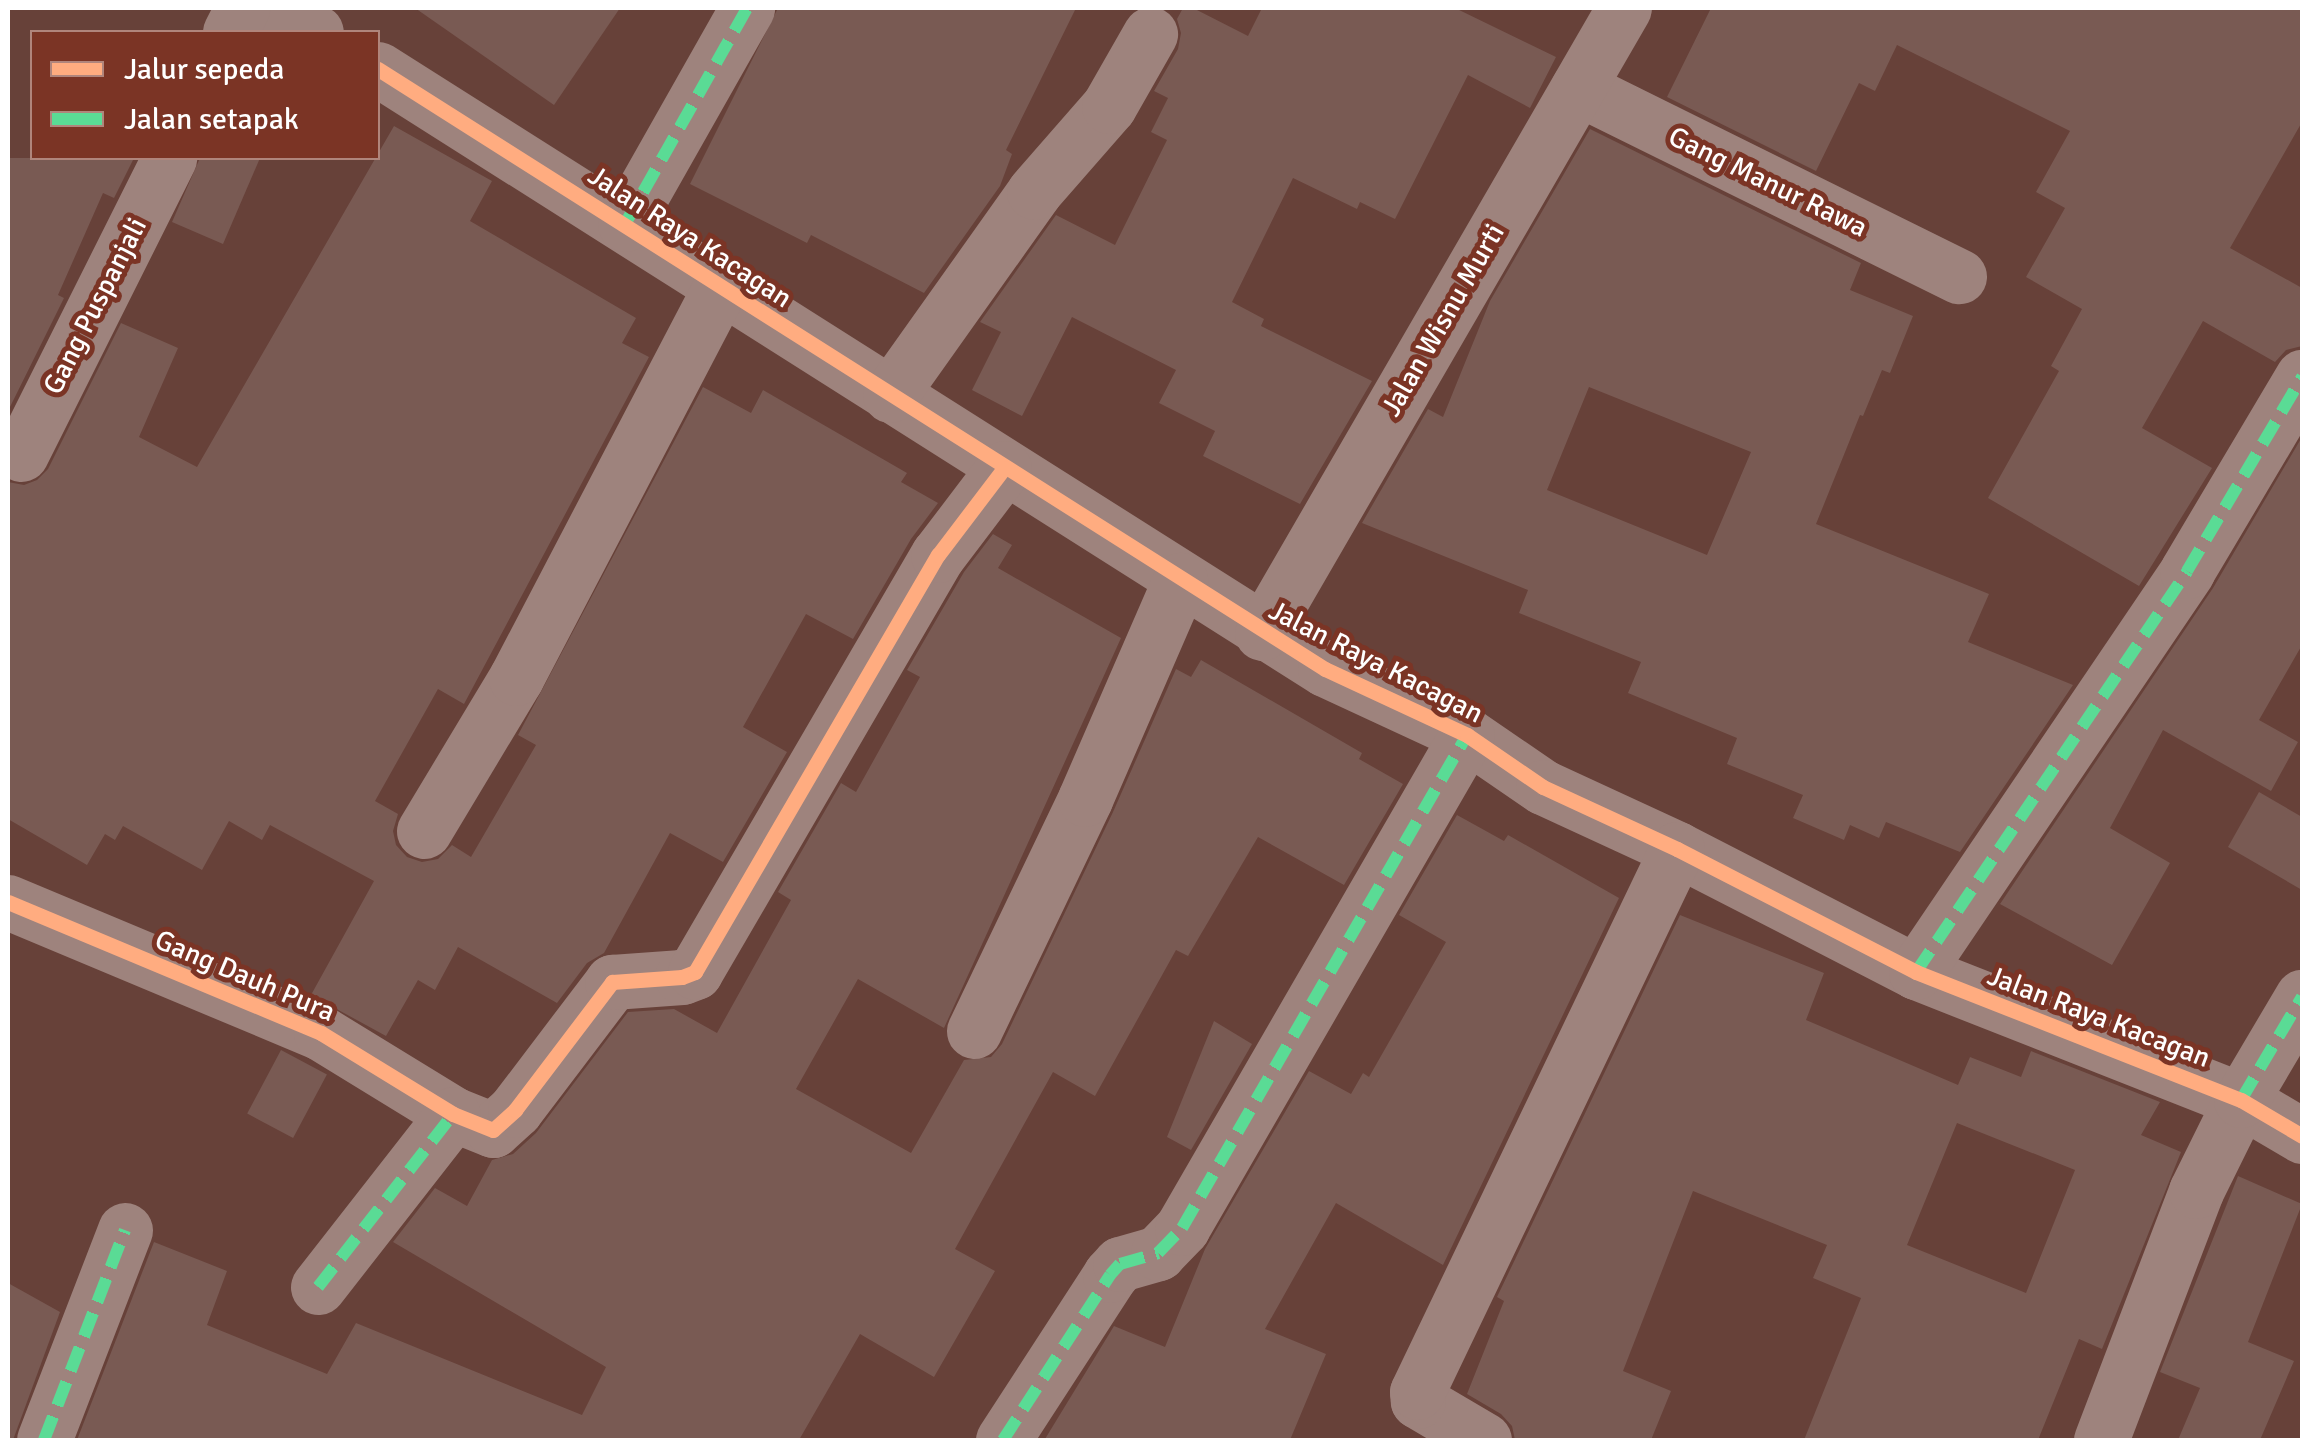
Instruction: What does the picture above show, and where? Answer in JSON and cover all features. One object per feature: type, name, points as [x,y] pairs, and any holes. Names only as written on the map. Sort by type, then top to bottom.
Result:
[{"type":"street","points":[[273,8],[312,30]]},
{"type":"street","points":[[625,224],[748,8]]},
{"type":"street","name":"Jalan Wisnu Murti","points":[[1262,633],[1624,8]]},
{"type":"street","points":[[890,395],[1034,192],[1109,106],[1150,34]]},
{"type":"street","name":"Jalan Raya Kacagan","points":[[380,70],[1262,633],[1325,669],[1467,736],[1543,787],[1677,849],[1916,972],[2241,1100],[2302,1136]]},
{"type":"street","name":"Gang Manur Rawa","points":[[1578,88],[1959,276]]},
{"type":"street","name":"Gang Puspanjali","points":[[20,454],[168,160]]},
{"type":"street","points":[[424,831],[516,678],[721,286]]},
{"type":"street","points":[[1916,972],[2187,572],[2302,378]]},
{"type":"street","name":"Gang Dauh Pura","points":[[8,902],[321,1033],[454,1114],[492,1130],[515,1110],[612,982],[682,977],[694,972],[938,556],[1004,468]]},
{"type":"street","points":[[974,1031],[1085,799],[1180,580]]},
{"type":"street","points":[[1003,1440],[1120,1264],[1158,1253],[1182,1228],[1467,736]]},
{"type":"street","points":[[1484,1440],[1418,1401],[1417,1392],[1677,849]]},
{"type":"street","points":[[2101,1440],[2196,1191],[2241,1100],[2302,998]]},
{"type":"street","points":[[318,1288],[454,1114]]},
{"type":"street","points":[[44,1440],[125,1230]]},
{"type":"building","points":[[415,8],[620,8],[554,105]]},
{"type":"building","points":[[778,8],[1076,8],[1006,150],[1012,154],[1000,186],[924,293],[811,235],[807,243],[690,184]]},
{"type":"building","points":[[1183,8],[1193,8],[1248,36],[1262,8],[1455,8],[1556,57],[1530,108],[1468,75],[1395,219],[1360,202],[1357,209],[1293,178],[1232,302],[1264,319],[1261,326],[1372,381],[1300,504],[1203,456],[1215,431],[1159,403],[1176,370],[1072,317],[1022,416],[972,390],[1001,332],[980,322],[1056,215],[1115,245],[1167,140],[1151,132],[1168,98],[1154,91],[1178,49],[1181,33],[1177,19]]},
{"type":"building","points":[[1711,8],[2302,8],[2302,122],[2230,248],[2302,288],[2302,346],[2286,350],[2275,362],[2203,321],[2142,428],[2212,468],[2139,586],[1988,498],[2059,371],[2051,366],[2082,309],[2026,277],[2065,208],[2036,192],[2070,131],[1897,45],[1875,91],[1859,83],[1816,171],[1667,97]]},
{"type":"building","points":[[394,126],[492,181],[470,221],[636,318],[622,343],[649,357],[464,704],[438,689],[375,801],[398,814],[393,831],[396,845],[407,857],[422,862],[438,859],[452,845],[471,857],[536,745],[518,735],[703,387],[751,413],[763,390],[907,473],[901,482],[938,503],[911,539],[853,639],[806,614],[743,727],[787,752],[723,862],[670,833],[604,953],[587,963],[557,1003],[458,947],[435,990],[418,980],[386,1036],[311,995],[374,881],[270,825],[262,840],[229,821],[202,870],[123,826],[115,840],[105,834],[87,865],[8,819],[8,482],[24,485],[37,480],[48,469],[121,323],[178,348],[139,437],[197,467],[374,160],[380,160],[380,150]]},
{"type":"building","points":[[1590,129],[1861,263],[1850,290],[1913,316],[1890,373],[1882,370],[1863,416],[1860,415],[1816,524],[1989,594],[1968,642],[2073,685],[1960,852],[1886,822],[1879,838],[1850,825],[1844,840],[1793,818],[1803,795],[1727,764],[1737,738],[1628,693],[1641,662],[1519,613],[1528,590],[1362,523],[1428,409],[1443,417],[1490,301]],"holes":[[[1589,387],[1751,452],[1707,555],[1547,490]]]},
{"type":"building","points":[[8,158],[133,160],[114,198],[103,193],[58,295],[64,298],[8,411]]},
{"type":"building","points":[[199,160],[259,160],[223,244],[172,222]]},
{"type":"building","points":[[2302,437],[2302,645],[2259,720],[2298,742],[2271,791],[2163,730],[2110,828],[2170,863],[2112,965],[2000,904],[2213,588]]},
{"type":"building","points":[[993,534],[1012,545],[998,568],[1121,638],[944,1028],[858,979],[796,1089],[911,1153],[964,1060],[991,1057],[1002,1044],[1113,812],[1176,669],[1191,677],[1201,660],[1362,753],[1359,759],[1403,784],[1344,885],[1258,837],[1188,956],[1176,950],[1095,1096],[1053,1072],[955,1249],[995,1271],[934,1377],[860,1334],[799,1440],[77,1440],[154,1242],[227,1271],[207,1325],[327,1374],[356,1323],[582,1415],[606,1367],[393,1242],[435,1188],[467,1206],[492,1160],[513,1154],[536,1133],[628,1012],[674,1009],[717,1033],[791,900],[778,892],[841,783],[856,792],[920,677],[907,670],[964,572]]},
{"type":"building","points":[[2259,792],[2302,817],[2302,890],[2228,847]]},
{"type":"building","points":[[1457,815],[1504,841],[1508,835],[1619,898],[1443,1265],[1336,1203],[1265,1329],[1326,1354],[1290,1440],[1045,1439],[1114,1326],[1165,1347],[1205,1249],[1309,1071],[1351,1094],[1363,1073],[1369,1077],[1446,942],[1399,915]]},
{"type":"building","points":[[1680,915],[1824,973],[1806,1020],[1958,1085],[1970,1057],[2021,1077],[2031,1051],[2160,1102],[2141,1135],[2181,1152],[2102,1349],[2079,1339],[2038,1440],[1804,1440],[1861,1298],[1813,1278],[1827,1245],[1693,1191],[1623,1371],[1671,1391],[1651,1440],[1515,1440],[1512,1426],[1501,1414],[1467,1394],[1504,1301],[1497,1297]],"holes":[[[1957,1123],[2075,1170],[2026,1293],[1907,1245]]]},
{"type":"building","points":[[1214,1021],[1252,1044],[1191,1150],[1167,1137]]},
{"type":"building","points":[[281,1050],[327,1074],[293,1138],[247,1114]]},
{"type":"building","points":[[2238,1176],[2302,1204],[2248,1342],[2294,1361],[2260,1440],[2178,1440],[2200,1388],[2160,1372]]},
{"type":"building","points":[[8,1283],[60,1312],[13,1440],[8,1440]]},
{"type":"marked path","points":[[625,224],[747,8]]},
{"type":"marked path","points":[[1916,972],[2187,571],[2302,377]]},
{"type":"marked path","points":[[1003,1440],[1110,1275],[1120,1264],[1158,1253],[1182,1228],[1467,735]]},
{"type":"marked path","points":[[2241,1100],[2302,997]]},
{"type":"marked path","points":[[318,1287],[453,1114]]},
{"type":"marked path","points":[[44,1440],[125,1230]]},
{"type":"cycle path","points":[[380,70],[1325,669],[1467,735],[1543,787],[1677,849],[1916,972],[2241,1100],[2302,1136]]},
{"type":"cycle path","points":[[8,902],[321,1033],[453,1114],[493,1130],[515,1110],[612,982],[682,977],[695,972],[938,555],[1004,468]]}]
